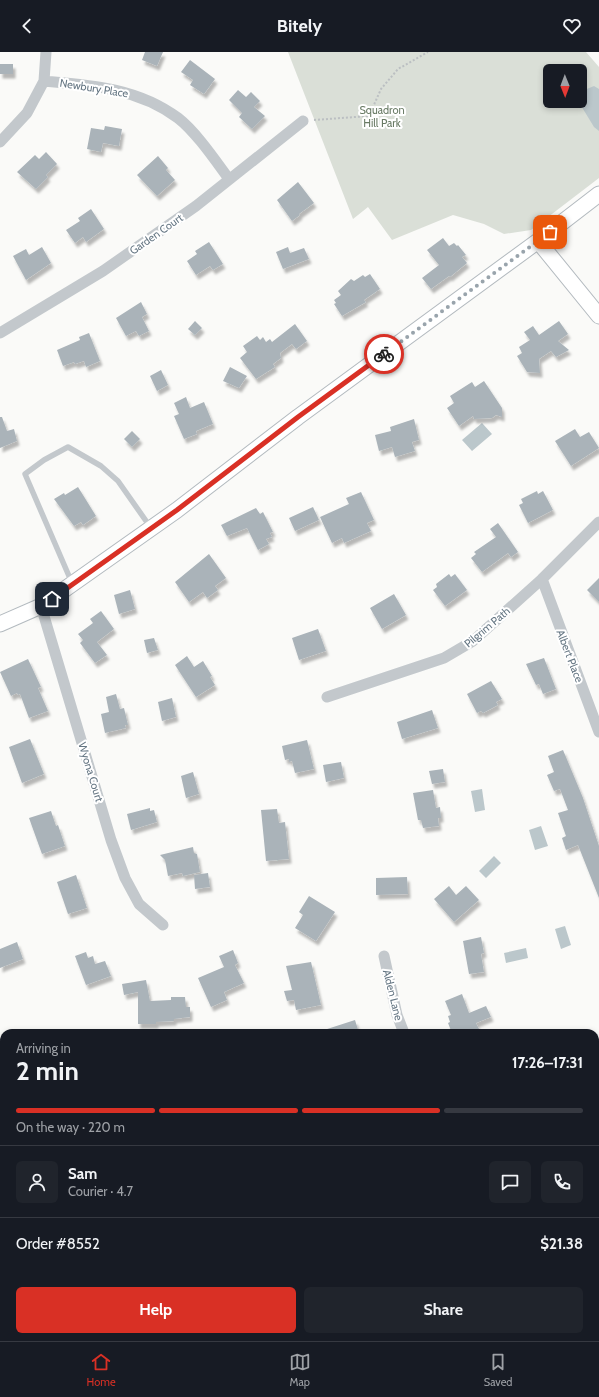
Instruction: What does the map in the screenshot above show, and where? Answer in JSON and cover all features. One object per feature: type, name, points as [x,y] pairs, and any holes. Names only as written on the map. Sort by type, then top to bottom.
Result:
[{"type":"main road","points":[[0,624],[41,606],[151,528],[298,417],[538,242],[599,194]]},
{"type":"main road","points":[[538,242],[599,316]]},
{"type":"street","points":[[0,142],[26,113],[44,81],[46,52]]},
{"type":"street","name":"Newbury Place","points":[[44,81],[121,91],[151,100],[179,119],[206,148],[229,179]]},
{"type":"street","name":"Garden Court","points":[[0,333],[104,271],[196,206],[303,121]]},
{"type":"street","name":"Pilgrim Path","points":[[327,697],[444,658],[473,641],[542,579],[599,522]]},
{"type":"street","name":"Albert Place","points":[[542,579],[599,732]]},
{"type":"street","name":"Wyona Court","points":[[41,606],[111,840],[125,878],[139,904],[163,924]]},
{"type":"street","name":"Alden Lane","points":[[384,956],[397,1015],[402,1029]]},
{"type":"lane","points":[[72,584],[25,474],[44,460],[68,447],[101,466],[118,481],[151,528]]},
{"type":"path","points":[[303,121],[369,116],[381,89],[398,69],[428,52]]},
{"type":"green space","name":"Squadron Hill Park","points":[[288,52],[586,52],[599,67],[599,178],[531,230],[504,234],[484,224],[453,215],[392,240],[368,207],[353,219]]},
{"type":"shaded area","points":[[594,86],[599,89],[599,131],[594,127],[582,108],[587,108],[587,89]]},
{"type":"shaded area","points":[[482,423],[492,434],[472,451],[462,440]]},
{"type":"shaded area","points":[[482,789],[485,810],[475,812],[471,791]]},
{"type":"shaded area","points":[[541,826],[548,846],[535,850],[529,830]]},
{"type":"shaded area","points":[[494,856],[501,863],[486,878],[479,871]]},
{"type":"shaded area","points":[[565,926],[571,945],[561,949],[555,929]]},
{"type":"shaded area","points":[[526,948],[528,958],[506,963],[504,953]]},
{"type":"building","points":[[145,52],[163,52],[157,66],[142,60]]},
{"type":"building","points":[[190,60],[215,79],[204,94],[190,85],[193,80],[181,72]]},
{"type":"building","points":[[0,64],[13,64],[13,74],[0,74]]},
{"type":"building","points":[[238,90],[246,97],[251,92],[260,101],[254,107],[265,116],[252,129],[239,117],[242,113],[229,100]]},
{"type":"building","points":[[105,126],[122,129],[119,146],[103,143],[101,152],[87,149],[91,128],[104,130]]},
{"type":"building","points":[[46,152],[57,164],[46,175],[48,177],[36,189],[17,172],[35,155],[39,159]]},
{"type":"building","points":[[158,156],[168,168],[166,170],[175,180],[157,196],[137,175]]},
{"type":"building","points":[[298,182],[314,203],[292,221],[277,200]]},
{"type":"building","points":[[91,209],[104,229],[86,242],[83,237],[75,243],[66,230],[80,221],[78,218]]},
{"type":"building","points":[[443,238],[449,246],[454,243],[457,246],[458,245],[466,255],[462,257],[467,263],[450,277],[449,276],[431,289],[422,278],[439,265],[427,250]]},
{"type":"building","points":[[209,242],[223,264],[213,270],[210,266],[196,275],[187,261],[197,254],[195,251]]},
{"type":"building","points":[[42,247],[51,263],[26,280],[13,256],[26,249],[29,255]]},
{"type":"building","points":[[288,247],[290,253],[304,248],[309,259],[283,269],[276,252]]},
{"type":"building","points":[[370,274],[380,289],[364,300],[366,302],[342,316],[334,304],[336,303],[334,300],[341,295],[338,291],[351,279],[354,281],[363,275],[365,277]]},
{"type":"building","points":[[141,302],[147,314],[142,317],[149,331],[139,336],[136,331],[126,336],[116,318]]},
{"type":"building","points":[[195,321],[202,328],[195,335],[188,329]]},
{"type":"building","points":[[559,321],[568,334],[558,341],[569,350],[556,357],[551,351],[539,359],[540,373],[527,372],[517,356],[522,353],[519,347],[530,340],[524,332],[533,326],[539,335]]},
{"type":"building","points":[[295,324],[307,341],[296,349],[292,344],[280,353],[281,358],[273,364],[275,367],[256,379],[240,358],[247,352],[243,346],[257,336],[260,340],[263,337],[266,342],[270,339],[272,342]]},
{"type":"building","points":[[89,333],[100,361],[86,367],[84,361],[75,364],[74,362],[63,366],[57,350],[80,340],[79,337]]},
{"type":"building","points":[[230,367],[247,376],[239,388],[223,381]]},
{"type":"building","points":[[161,370],[168,385],[157,391],[150,376]]},
{"type":"building","points":[[484,381],[502,408],[502,417],[496,415],[492,418],[474,419],[473,416],[459,426],[447,408],[454,403],[450,396],[472,382],[475,387]]},
{"type":"building","points":[[186,397],[190,408],[204,402],[213,424],[196,431],[197,434],[184,439],[174,416],[179,414],[174,403]]},
{"type":"building","points":[[0,417],[2,417],[7,431],[14,429],[17,441],[0,448]]},
{"type":"building","points":[[414,419],[419,440],[412,442],[415,451],[395,457],[392,447],[379,451],[375,435],[391,431],[390,427]]},
{"type":"building","points":[[575,429],[580,437],[589,432],[599,448],[571,466],[555,441]]},
{"type":"building","points":[[132,431],[140,439],[132,447],[124,439]]},
{"type":"building","points":[[78,487],[96,516],[83,525],[81,522],[74,526],[54,499],[64,493],[65,495]]},
{"type":"building","points":[[537,491],[538,494],[543,491],[553,510],[528,523],[519,505],[523,503],[521,499]]},
{"type":"building","points":[[361,492],[374,520],[367,523],[371,531],[344,543],[342,538],[332,543],[320,517],[349,504],[346,498]]},
{"type":"building","points":[[313,507],[319,520],[295,531],[289,518]]},
{"type":"building","points":[[256,508],[260,514],[263,512],[273,532],[270,533],[272,537],[266,539],[269,544],[258,550],[247,528],[227,536],[221,525]]},
{"type":"building","points":[[498,523],[518,552],[511,557],[508,553],[482,572],[471,558],[476,554],[474,552],[496,537],[490,529]]},
{"type":"building","points":[[209,554],[226,578],[215,586],[218,590],[207,598],[203,592],[189,602],[175,582]]},
{"type":"building","points":[[449,574],[451,577],[455,574],[467,590],[445,606],[433,590],[437,587],[436,584]]},
{"type":"building","points":[[599,578],[599,602],[587,590]]},
{"type":"building","points":[[130,590],[135,609],[119,614],[114,595]]},
{"type":"building","points":[[394,594],[406,615],[382,629],[370,608]]},
{"type":"building","points":[[101,611],[114,629],[97,642],[107,655],[95,663],[80,643],[83,640],[78,634],[93,623],[90,619]]},
{"type":"building","points":[[318,629],[326,651],[299,660],[292,638]]},
{"type":"building","points":[[154,638],[158,650],[147,653],[144,640]]},
{"type":"building","points":[[187,656],[194,667],[203,661],[212,676],[210,677],[215,685],[196,697],[175,665]]},
{"type":"building","points":[[544,658],[556,689],[543,694],[539,684],[536,685],[526,664]]},
{"type":"building","points":[[28,659],[41,687],[38,688],[48,711],[29,718],[20,694],[18,695],[17,693],[11,696],[0,672]]},
{"type":"building","points":[[491,681],[502,699],[496,702],[498,705],[483,713],[481,711],[477,713],[467,694]]},
{"type":"building","points":[[116,694],[120,709],[124,708],[128,725],[125,725],[126,728],[105,733],[101,714],[109,712],[106,697]]},
{"type":"building","points":[[172,698],[176,717],[162,721],[158,702]]},
{"type":"building","points":[[432,710],[438,728],[402,739],[397,722]]},
{"type":"building","points":[[30,739],[44,774],[22,783],[9,747]]},
{"type":"building","points":[[307,740],[314,769],[295,773],[292,761],[289,762],[289,759],[285,760],[282,746]]},
{"type":"building","points":[[563,750],[583,798],[599,846],[599,898],[578,845],[566,850],[562,838],[566,836],[558,813],[568,810],[560,789],[554,791],[547,775],[554,772],[548,756]]},
{"type":"building","points":[[341,762],[344,778],[326,782],[323,765]]},
{"type":"building","points":[[443,769],[445,782],[432,784],[429,771]]},
{"type":"building","points":[[193,772],[199,794],[186,798],[181,776]]},
{"type":"building","points":[[433,790],[436,808],[440,807],[441,818],[438,818],[439,826],[423,828],[421,820],[418,820],[413,793]]},
{"type":"building","points":[[150,808],[150,811],[154,810],[157,822],[131,830],[127,814]]},
{"type":"building","points":[[277,809],[279,823],[285,822],[289,859],[266,861],[261,810]]},
{"type":"building","points":[[51,811],[56,826],[58,825],[65,846],[42,854],[29,818]]},
{"type":"building","points":[[193,847],[194,853],[197,854],[200,872],[183,876],[182,873],[168,876],[165,860],[160,855]]},
{"type":"building","points":[[208,873],[210,887],[195,889],[194,875]]},
{"type":"building","points":[[76,875],[87,908],[68,914],[57,882]]},
{"type":"building","points":[[407,877],[408,894],[376,895],[376,878]]},
{"type":"building","points":[[449,886],[456,895],[466,886],[479,900],[454,922],[434,899]]},
{"type":"building","points":[[309,896],[335,912],[316,941],[295,928],[303,915],[299,912]]},
{"type":"building","points":[[481,937],[484,953],[481,954],[484,972],[469,974],[463,941]]},
{"type":"building","points":[[17,942],[23,959],[0,968],[0,949]]},
{"type":"building","points":[[233,950],[238,963],[235,965],[244,983],[224,992],[227,1000],[211,1007],[198,978],[224,967],[219,956]]},
{"type":"building","points":[[86,952],[88,958],[93,956],[95,964],[105,961],[111,976],[86,985],[75,956]]},
{"type":"building","points":[[311,962],[321,1005],[296,1010],[294,1000],[287,1001],[284,991],[292,990],[286,966]]},
{"type":"building","points":[[146,980],[150,1001],[171,1000],[171,997],[185,997],[186,1007],[190,1007],[190,1017],[174,1019],[174,1021],[156,1022],[156,1024],[138,1024],[138,992],[124,995],[122,984]]},
{"type":"building","points":[[462,994],[469,1013],[486,1006],[491,1017],[476,1023],[479,1029],[450,1029],[448,1023],[450,1022],[448,1016],[451,1015],[445,1001]]},
{"type":"building","points":[[355,1020],[358,1029],[327,1029]]},
{"type":"way so far","points":[[384,354],[550,232]]},
{"type":"route","points":[[52,599],[177,510],[298,417],[384,354]]}]
